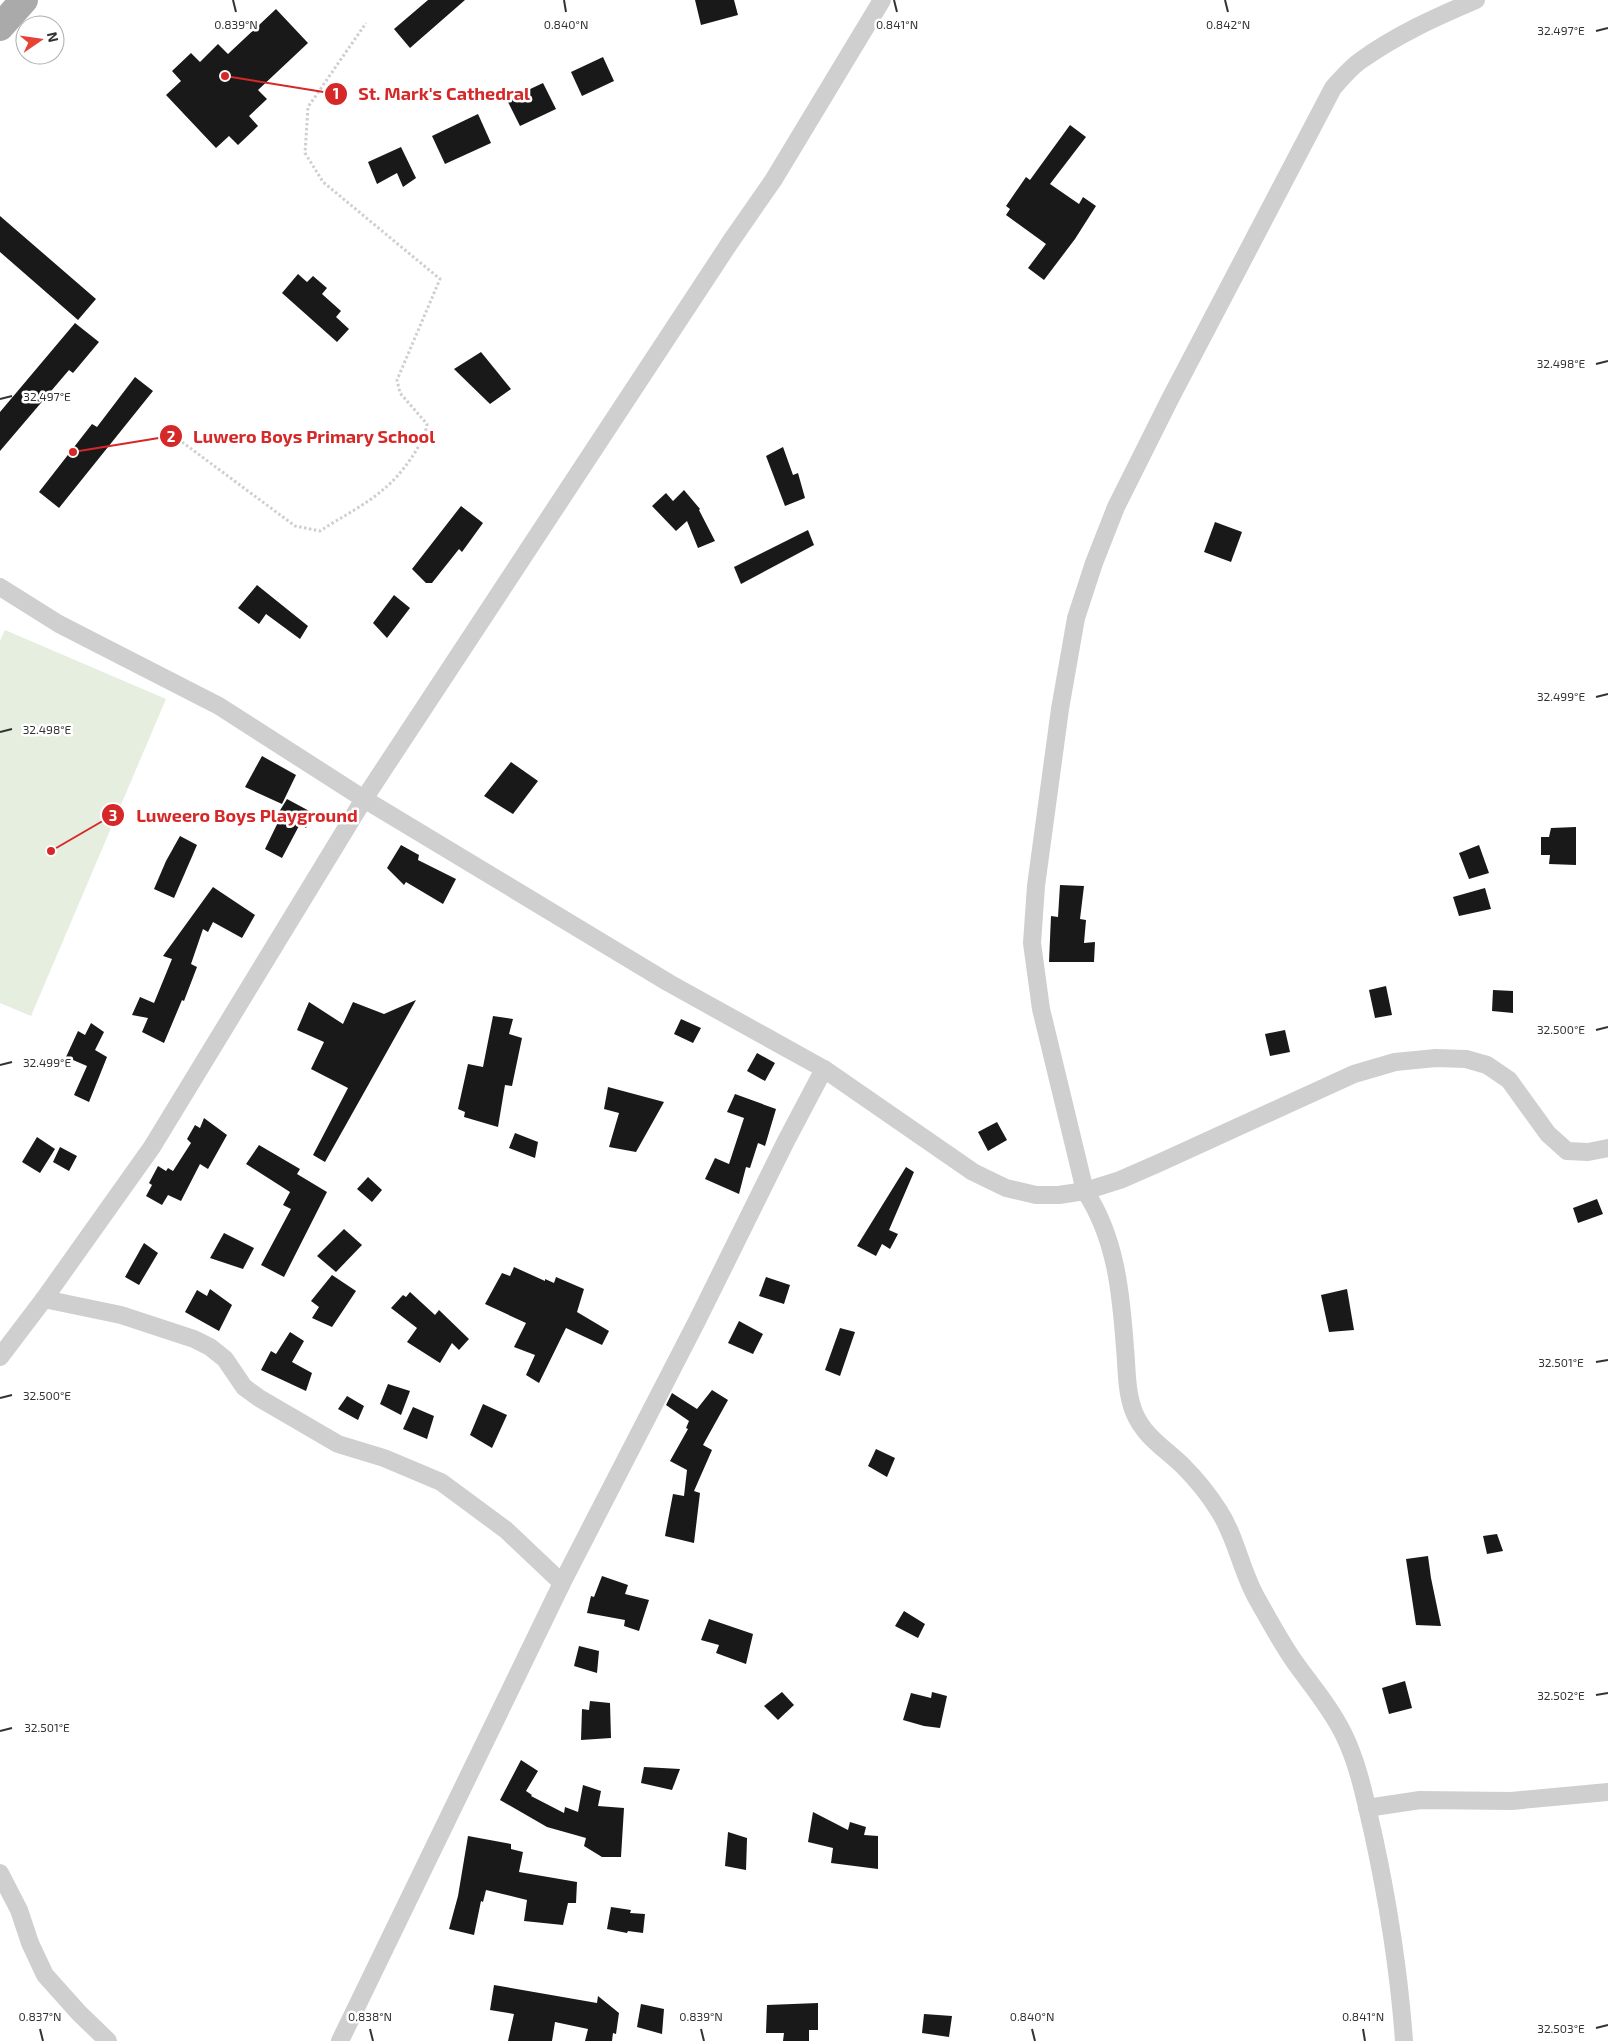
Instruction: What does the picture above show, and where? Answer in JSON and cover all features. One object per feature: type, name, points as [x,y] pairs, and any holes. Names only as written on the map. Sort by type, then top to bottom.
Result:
[{"type":"main road","points":[[0,27],[24,0]]},
{"type":"street","points":[[0,1357],[44,1299],[152,1147],[364,799],[774,179],[882,0]]},
{"type":"street","points":[[1404,2041],[1394,1943],[1360,1776],[1344,1735],[1325,1702],[1294,1660],[1254,1594],[1220,1513],[1202,1486],[1145,1432],[1134,1412],[1127,1385],[1122,1304],[1115,1264],[1105,1227],[1096,1208],[1085,1192],[1041,1009],[1032,943],[1036,886],[1058,719],[1079,609],[1116,507],[1170,399],[1333,88],[1358,62],[1386,44],[1421,24],[1476,0]]},
{"type":"street","points":[[0,587],[59,624],[219,706],[364,799],[669,983],[824,1069],[973,1172],[1006,1188],[1036,1195],[1059,1196],[1085,1192],[1158,1164],[1354,1074],[1395,1062],[1436,1058],[1466,1059],[1487,1065],[1509,1080],[1548,1134],[1567,1151],[1588,1152],[1608,1148]]},
{"type":"street","points":[[340,2041],[562,1583],[824,1069]]},
{"type":"street","points":[[44,1299],[121,1314],[194,1338],[210,1347],[224,1359],[244,1387],[266,1403],[338,1444],[393,1461],[441,1482],[506,1530],[562,1583]]},
{"type":"street","points":[[1367,1808],[1420,1800],[1512,1801],[1608,1792]]},
{"type":"street","points":[[0,1873],[45,1974],[79,2013],[108,2041]]},
{"type":"path","points":[[170,432],[295,526],[320,531],[386,488],[419,448],[426,434],[427,424],[400,393],[397,380],[440,280],[323,182],[305,153],[308,107],[366,23]]},
{"type":"shaded area","points":[[5,630],[166,699],[31,1016],[0,1003],[0,641]]},
{"type":"building","points":[[428,0],[465,0],[410,48],[394,29]]},
{"type":"building","points":[[695,0],[734,0],[738,15],[701,25]]},
{"type":"building","points":[[276,9],[308,43],[258,90],[267,99],[249,116],[258,126],[238,145],[229,136],[216,148],[166,95],[181,81],[172,71],[191,53],[200,62],[218,44],[228,54]]},
{"type":"building","points":[[603,57],[614,81],[582,96],[571,72]]},
{"type":"building","points":[[543,83],[556,109],[520,126],[507,100]]},
{"type":"building","points":[[478,114],[491,143],[445,164],[432,136]]},
{"type":"building","points":[[1070,125],[1086,137],[1050,184],[1079,204],[1083,197],[1096,206],[1075,239],[1044,280],[1028,268],[1046,244],[1006,215],[1010,209],[1006,206],[1026,177],[1030,180]]},
{"type":"building","points":[[401,147],[416,178],[403,187],[397,173],[377,184],[368,162]]},
{"type":"building","points":[[0,216],[96,299],[78,320],[0,252]]},
{"type":"building","points":[[298,274],[307,282],[313,276],[327,288],[322,294],[341,311],[336,317],[349,329],[337,342],[282,293]]},
{"type":"building","points":[[75,323],[99,342],[73,373],[69,370],[0,451],[0,412]]},
{"type":"building","points":[[481,352],[511,389],[490,404],[454,369]]},
{"type":"building","points":[[135,377],[153,391],[59,508],[39,492],[92,424],[97,427]]},
{"type":"building","points":[[783,447],[793,475],[798,473],[805,498],[785,506],[766,456]]},
{"type":"building","points":[[684,490],[700,509],[715,541],[698,548],[687,521],[676,531],[652,506],[666,493],[673,501]]},
{"type":"building","points":[[461,506],[483,523],[462,552],[459,549],[432,583],[426,583],[412,569]]},
{"type":"building","points":[[1215,522],[1242,532],[1231,562],[1204,552]]},
{"type":"building","points":[[808,530],[814,545],[741,584],[734,567]]},
{"type":"building","points":[[257,585],[308,626],[300,639],[266,614],[259,624],[238,608]]},
{"type":"building","points":[[394,595],[410,608],[387,638],[373,623]]},
{"type":"building","points":[[262,756],[296,775],[282,804],[245,787]]},
{"type":"building","points":[[511,762],[538,781],[513,814],[484,796]]},
{"type":"building","points":[[287,799],[313,813],[306,828],[300,824],[282,858],[265,849],[282,814],[279,812]]},
{"type":"building","points":[[1576,827],[1576,865],[1549,864],[1550,855],[1541,855],[1541,837],[1549,837],[1551,828]]},
{"type":"building","points":[[180,836],[197,845],[174,898],[154,889],[166,861]]},
{"type":"building","points":[[401,845],[419,855],[418,860],[456,879],[443,904],[406,882],[404,885],[387,868]]},
{"type":"building","points":[[1479,845],[1489,873],[1469,879],[1459,853]]},
{"type":"building","points":[[1060,885],[1084,886],[1080,919],[1086,920],[1084,943],[1095,942],[1094,962],[1049,962],[1051,916],[1058,917]]},
{"type":"building","points":[[213,887],[255,915],[242,938],[213,922],[208,932],[203,929],[191,964],[197,967],[184,1001],[182,1000],[164,1043],[142,1032],[148,1018],[132,1015],[140,997],[154,1003],[172,959],[163,956]]},
{"type":"building","points":[[1485,888],[1491,909],[1459,916],[1453,897]]},
{"type":"building","points":[[1386,986],[1392,1015],[1375,1018],[1369,990]]},
{"type":"building","points":[[1493,990],[1513,991],[1513,1013],[1492,1011]]},
{"type":"building","points":[[416,1000],[325,1162],[313,1155],[348,1088],[311,1069],[324,1042],[297,1030],[309,1002],[343,1024],[353,1002],[384,1014]]},
{"type":"building","points":[[493,1016],[513,1019],[509,1034],[522,1038],[512,1086],[505,1085],[498,1127],[464,1117],[465,1112],[458,1109],[468,1064],[483,1067]]},
{"type":"building","points":[[681,1019],[701,1028],[693,1043],[674,1034]]},
{"type":"building","points":[[91,1023],[104,1032],[95,1050],[107,1057],[89,1102],[74,1095],[87,1066],[66,1057],[78,1031],[85,1035]]},
{"type":"building","points":[[1285,1030],[1290,1052],[1270,1056],[1265,1034]]},
{"type":"building","points":[[757,1053],[775,1063],[765,1081],[747,1071]]},
{"type":"building","points":[[608,1087],[664,1102],[636,1152],[609,1147],[619,1113],[604,1109]]},
{"type":"building","points":[[735,1094],[776,1109],[765,1146],[758,1143],[750,1168],[746,1167],[739,1194],[705,1179],[715,1158],[729,1164],[744,1118],[727,1112]]},
{"type":"building","points":[[204,1118],[227,1135],[208,1169],[200,1164],[181,1201],[168,1195],[162,1205],[146,1196],[152,1185],[149,1183],[158,1166],[166,1171],[168,1168],[173,1171],[191,1143],[187,1139],[195,1125],[200,1128]]},
{"type":"building","points":[[997,1122],[1007,1140],[988,1151],[978,1132]]},
{"type":"building","points":[[515,1133],[538,1142],[535,1158],[509,1148]]},
{"type":"building","points":[[37,1137],[55,1149],[40,1173],[22,1162]]},
{"type":"building","points":[[259,1145],[300,1169],[297,1174],[327,1192],[284,1277],[261,1265],[291,1209],[283,1205],[290,1192],[246,1164]]},
{"type":"building","points":[[60,1147],[77,1156],[69,1171],[53,1162]]},
{"type":"building","points":[[906,1167],[914,1172],[889,1230],[898,1234],[890,1249],[882,1244],[876,1256],[857,1246]]},
{"type":"building","points":[[368,1177],[382,1190],[372,1202],[357,1189]]},
{"type":"building","points":[[1597,1199],[1603,1214],[1578,1223],[1573,1208]]},
{"type":"building","points":[[344,1229],[362,1245],[336,1272],[317,1256]]},
{"type":"building","points":[[224,1233],[254,1248],[243,1269],[210,1258]]},
{"type":"building","points":[[144,1243],[158,1253],[139,1285],[125,1277]]},
{"type":"building","points":[[514,1267],[545,1281],[545,1279],[554,1283],[556,1277],[584,1289],[577,1312],[609,1331],[602,1345],[566,1328],[539,1383],[526,1375],[535,1355],[514,1347],[526,1323],[485,1304],[502,1273],[510,1276]]},
{"type":"building","points":[[332,1275],[356,1291],[332,1327],[312,1318],[319,1307],[311,1301]]},
{"type":"building","points":[[766,1277],[790,1285],[784,1304],[759,1296]]},
{"type":"building","points":[[210,1289],[232,1305],[219,1331],[185,1312],[197,1290],[207,1296]]},
{"type":"building","points":[[1347,1289],[1354,1330],[1329,1332],[1321,1295]]},
{"type":"building","points":[[410,1292],[435,1315],[439,1310],[469,1339],[459,1350],[452,1343],[440,1363],[407,1342],[417,1328],[391,1308],[403,1295],[406,1297]]},
{"type":"building","points":[[739,1321],[763,1334],[753,1354],[728,1343]]},
{"type":"building","points":[[840,1328],[855,1332],[840,1376],[825,1370]]},
{"type":"building","points":[[290,1332],[304,1341],[292,1362],[312,1373],[306,1391],[261,1370],[271,1351],[276,1354]]},
{"type":"building","points":[[388,1384],[410,1391],[401,1415],[380,1404]]},
{"type":"building","points":[[712,1390],[728,1400],[703,1445],[712,1450],[694,1491],[700,1493],[694,1543],[665,1536],[673,1494],[684,1496],[687,1470],[670,1461],[688,1429],[686,1428],[689,1421],[666,1405],[672,1393],[697,1409]]},
{"type":"building","points":[[347,1396],[364,1406],[358,1420],[338,1409]]},
{"type":"building","points":[[483,1404],[507,1415],[492,1448],[470,1435]]},
{"type":"building","points":[[413,1407],[434,1416],[427,1439],[403,1429]]},
{"type":"building","points":[[876,1449],[895,1458],[887,1477],[868,1466]]},
{"type":"building","points":[[1497,1534],[1503,1551],[1487,1554],[1483,1536]]},
{"type":"building","points":[[1428,1556],[1441,1626],[1416,1625],[1406,1559]]},
{"type":"building","points":[[602,1576],[628,1585],[625,1594],[649,1600],[639,1631],[624,1626],[625,1620],[587,1613],[591,1596],[594,1597]]},
{"type":"building","points":[[904,1611],[925,1624],[918,1638],[895,1626]]},
{"type":"building","points":[[709,1619],[753,1634],[746,1664],[716,1653],[719,1645],[701,1640]]},
{"type":"building","points":[[579,1646],[599,1651],[597,1673],[574,1666]]},
{"type":"building","points":[[1405,1681],[1412,1708],[1389,1714],[1382,1688]]},
{"type":"building","points":[[782,1692],[794,1705],[778,1720],[764,1706]]},
{"type":"building","points":[[932,1692],[947,1696],[940,1728],[903,1720],[911,1693],[931,1698]]},
{"type":"building","points":[[590,1701],[610,1703],[611,1738],[581,1740],[582,1709],[589,1710]]},
{"type":"building","points":[[521,1760],[538,1771],[526,1791],[531,1796],[564,1813],[565,1807],[578,1812],[583,1785],[601,1791],[598,1806],[624,1808],[621,1857],[602,1857],[584,1846],[586,1838],[547,1827],[500,1800]]},
{"type":"building","points":[[644,1767],[680,1769],[672,1790],[641,1783]]},
{"type":"building","points":[[813,1812],[848,1830],[850,1822],[866,1827],[864,1835],[878,1836],[878,1869],[831,1863],[833,1848],[808,1842]]},
{"type":"building","points":[[728,1832],[747,1838],[746,1870],[725,1866]]},
{"type":"building","points":[[468,1836],[511,1844],[511,1849],[523,1852],[519,1872],[577,1882],[576,1903],[568,1903],[563,1925],[524,1921],[527,1900],[486,1890],[483,1902],[481,1901],[474,1935],[449,1929],[458,1896]]},
{"type":"building","points":[[611,1907],[631,1910],[630,1913],[645,1914],[643,1933],[628,1931],[627,1933],[607,1929]]},
{"type":"building","points":[[494,1985],[597,2003],[598,1996],[619,2013],[616,2034],[613,2033],[612,2041],[585,2041],[588,2029],[555,2022],[552,2041],[508,2041],[514,2014],[490,2010]]},
{"type":"building","points":[[818,2003],[818,2030],[809,2030],[809,2041],[783,2041],[784,2033],[766,2033],[767,2005]]},
{"type":"building","points":[[641,2004],[664,2009],[662,2034],[637,2027]]},
{"type":"building","points":[[924,2014],[952,2016],[949,2037],[922,2033]]},
{"type":"place","name":"St. Mark's Cathedral","points":[[225,76]]},
{"type":"place","name":"Luwero Boys Primary School","points":[[73,452]]},
{"type":"place","name":"Luweero Boys Playground","points":[[51,851]]}]
